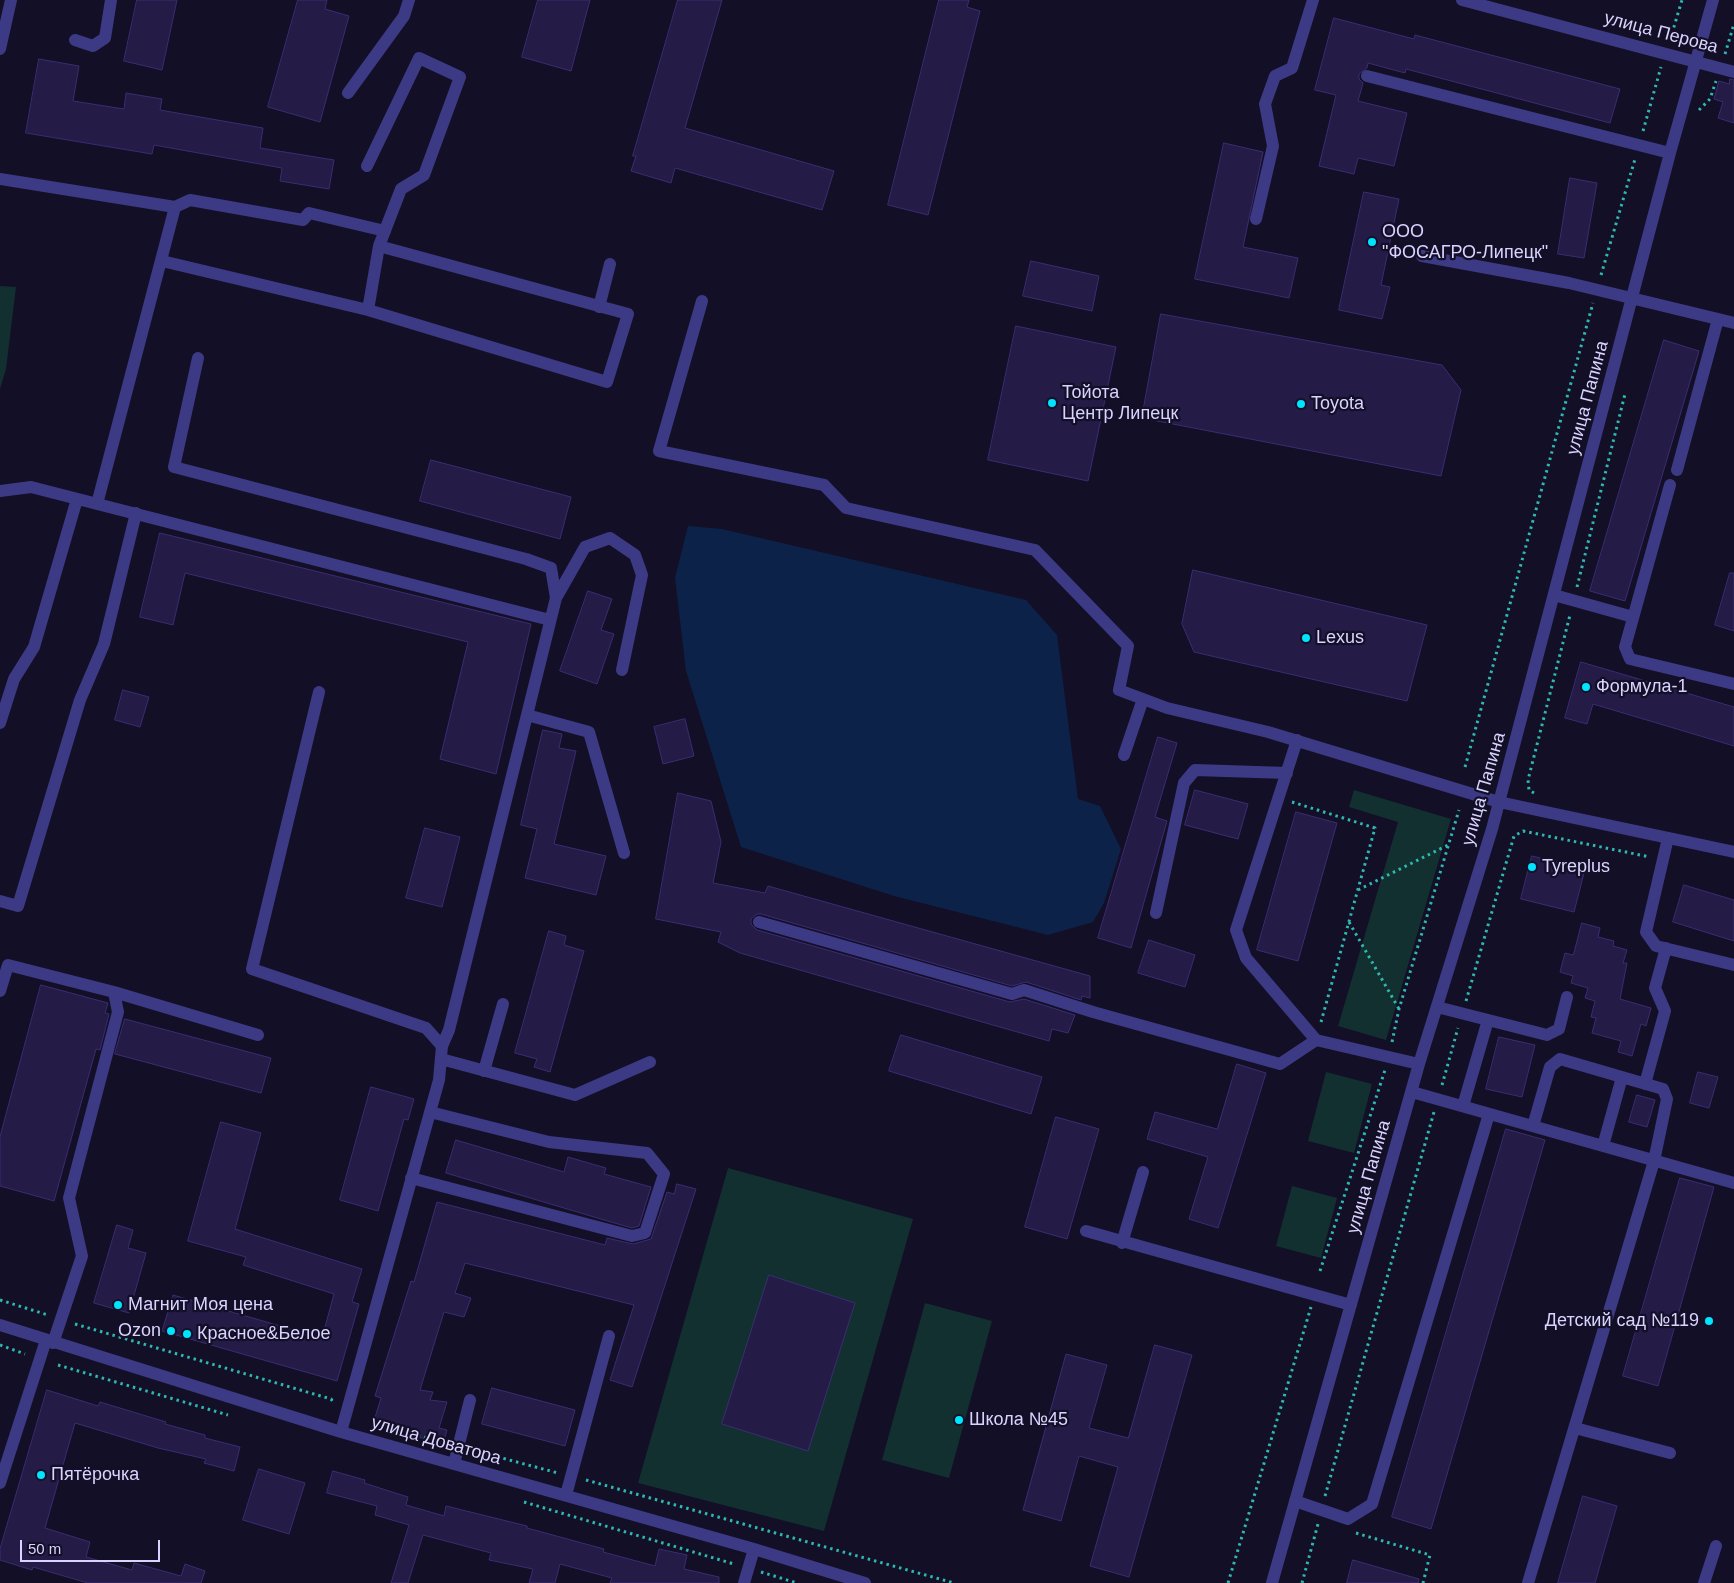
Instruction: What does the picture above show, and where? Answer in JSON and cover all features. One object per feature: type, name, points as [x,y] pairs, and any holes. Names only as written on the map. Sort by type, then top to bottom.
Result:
[{"type":"street","points":[[0,49],[11,0]]},
{"type":"street","points":[[75,40],[94,46],[104,38],[112,0]]},
{"type":"street","points":[[348,93],[404,16],[409,0]]},
{"type":"street","points":[[1256,219],[1273,146],[1265,104],[1275,76],[1292,68],[1314,0]]},
{"type":"street","name":"улица Перова","points":[[1462,0],[1666,52],[1734,72]]},
{"type":"street","name":"улица Папина","points":[[1272,1583],[1419,1064],[1499,802],[1670,153],[1695,60],[1714,0]]},
{"type":"street","points":[[366,166],[419,58],[460,77],[424,175],[401,189],[379,246],[368,310]]},
{"type":"street","points":[[1367,76],[1670,153]]},
{"type":"street","points":[[0,179],[175,207],[190,200],[303,220],[309,213],[385,232]]},
{"type":"street","points":[[97,504],[175,207]]},
{"type":"street","points":[[162,261],[368,310],[607,382],[628,314],[379,246]]},
{"type":"street","points":[[1422,256],[1597,288],[1734,323]]},
{"type":"street","points":[[599,307],[610,264]]},
{"type":"street","points":[[702,301],[659,451],[824,485],[846,508],[1035,550],[1128,646],[1119,690],[1142,699],[1167,708],[1297,740],[1499,802],[1734,852]]},
{"type":"street","points":[[1718,319],[1734,314]]},
{"type":"street","points":[[1677,470],[1718,319]]},
{"type":"street","points":[[198,358],[174,467],[526,559],[552,568],[556,598]]},
{"type":"street","points":[[1670,485],[1625,647],[1630,659],[1734,684]]},
{"type":"street","points":[[0,491],[31,488],[136,513],[550,620]]},
{"type":"street","points":[[0,723],[14,679],[34,647],[77,499]]},
{"type":"street","points":[[0,901],[18,906],[80,700],[104,644],[136,513]]},
{"type":"street","points":[[341,1432],[439,1080],[442,1046],[449,1030],[556,598],[586,547],[610,538],[635,555],[642,576],[622,670]]},
{"type":"street","points":[[1554,595],[1633,617]]},
{"type":"street","points":[[319,692],[252,969],[426,1028],[442,1046]]},
{"type":"street","points":[[1124,755],[1142,699]]},
{"type":"street","points":[[527,714],[588,732],[624,852]]},
{"type":"street","points":[[1297,740],[1280,798],[1236,930],[1246,958],[1316,1040],[1419,1064]]},
{"type":"street","points":[[1156,913],[1184,783],[1195,770],[1287,773]]},
{"type":"street","points":[[1668,838],[1646,932],[1656,946],[1734,965]]},
{"type":"street","points":[[759,922],[1012,994],[1024,990],[1093,1012],[1280,1064],[1316,1040]]},
{"type":"street","points":[[1645,1084],[1665,1011],[1655,988],[1666,948]]},
{"type":"street","points":[[0,992],[8,965],[114,992],[258,1034]]},
{"type":"street","points":[[0,1483],[49,1341],[82,1256],[69,1198],[118,1012],[114,992]]},
{"type":"street","points":[[1437,1007],[1547,1035],[1559,1029],[1567,997]]},
{"type":"street","points":[[484,1071],[503,1004]]},
{"type":"street","points":[[1463,1106],[1488,1020]]},
{"type":"street","points":[[441,1059],[576,1095],[650,1062]]},
{"type":"street","points":[[1528,1583],[1654,1161],[1667,1099],[1663,1089],[1560,1059],[1550,1067],[1534,1126]]},
{"type":"street","points":[[1603,1146],[1622,1077]]},
{"type":"street","points":[[1412,1092],[1734,1183]]},
{"type":"street","points":[[411,1178],[632,1236],[645,1234],[664,1174],[647,1153],[549,1142],[430,1112]]},
{"type":"street","points":[[1295,1501],[1348,1518],[1372,1504],[1489,1114]]},
{"type":"street","points":[[1122,1243],[1143,1172]]},
{"type":"street","points":[[1086,1232],[1351,1305]]},
{"type":"street","name":"улица Доватора","points":[[3,1330],[49,1341],[341,1432],[754,1549],[865,1583]]},
{"type":"street","points":[[566,1495],[609,1336]]},
{"type":"street","points":[[454,1464],[470,1400]]},
{"type":"street","points":[[1575,1428],[1670,1454]]},
{"type":"street","points":[[1704,1583],[1716,1546]]},
{"type":"street","points":[[744,1583],[754,1549]]},
{"type":"path","points":[[1465,767],[1597,288],[1682,0]]},
{"type":"path","points":[[1697,112],[1710,99],[1734,24]]},
{"type":"path","points":[[1538,796],[1529,790],[1528,780],[1626,388]]},
{"type":"path","points":[[1280,798],[1375,828],[1316,1040]]},
{"type":"path","points":[[1320,1271],[1389,1056],[1399,1009],[1459,810]]},
{"type":"path","points":[[1302,1583],[1462,1013],[1514,836],[1518,832],[1523,831],[1662,860]]},
{"type":"path","points":[[1358,890],[1449,844]]},
{"type":"path","points":[[1349,922],[1399,1009]]},
{"type":"path","points":[[1228,1583],[1315,1295]]},
{"type":"path","points":[[0,1345],[27,1354]]},
{"type":"path","points":[[1318,1522],[1327,1525]]},
{"type":"path","points":[[1346,1530],[1430,1555],[1422,1583]]},
{"type":"green space","points":[[0,286],[16,287],[6,369],[0,389]]},
{"type":"green space","points":[[1354,790],[1451,819],[1386,1040],[1338,1026],[1398,822],[1349,807]]},
{"type":"green space","points":[[1326,1072],[1372,1084],[1354,1153],[1308,1141]]},
{"type":"green space","points":[[728,1168],[913,1219],[824,1531],[638,1483]]},
{"type":"green space","points":[[1292,1186],[1337,1198],[1321,1258],[1276,1246]]},
{"type":"green space","points":[[925,1303],[992,1321],[949,1478],[882,1460]]},
{"type":"water","points":[[688,526],[722,529],[1026,600],[1057,635],[1078,799],[1100,806],[1121,849],[1104,903],[1093,922],[1048,935],[894,896],[741,847],[686,671],[675,578]]},
{"type":"building","points":[[137,0],[177,0],[162,70],[124,61]]},
{"type":"building","points":[[298,0],[327,0],[325,9],[349,16],[320,122],[268,107]]},
{"type":"building","points":[[538,0],[590,0],[571,71],[522,57]]},
{"type":"building","points":[[678,0],[722,0],[685,128],[834,171],[822,210],[675,168],[671,183],[631,171],[636,156],[633,156]]},
{"type":"building","points":[[939,0],[969,0],[967,7],[980,11],[928,215],[888,205]]},
{"type":"building","points":[[1334,18],[1414,39],[1415,35],[1620,89],[1610,123],[1406,69],[1405,73],[1368,63],[1367,68],[1359,74],[1359,79],[1363,83],[1358,101],[1407,113],[1394,166],[1358,158],[1354,174],[1319,166],[1336,95],[1315,90]]},
{"type":"building","points":[[39,59],[79,66],[73,101],[124,109],[126,93],[162,99],[160,110],[263,128],[260,148],[334,160],[329,189],[280,181],[282,168],[154,145],[152,154],[26,133]]},
{"type":"building","points":[[1730,79],[1734,80],[1734,123],[1718,118],[1723,102],[1714,99],[1719,81],[1729,84]]},
{"type":"building","points":[[1224,143],[1263,152],[1243,247],[1298,258],[1289,298],[1195,279]]},
{"type":"building","points":[[1570,178],[1597,183],[1584,258],[1558,254]]},
{"type":"building","name":"ООО \"ФОСАГРО-Липецк\"","points":[[1364,192],[1399,199],[1381,285],[1390,287],[1382,319],[1339,310]]},
{"type":"building","points":[[1031,261],[1099,276],[1092,311],[1023,296]]},
{"type":"building","name":"Toyota","points":[[1161,314],[1442,365],[1461,390],[1441,476],[1142,418]]},
{"type":"building","name":"Тойота Центр Липецк","points":[[1016,326],[1116,347],[1088,481],[988,460]]},
{"type":"building","points":[[1664,340],[1699,351],[1625,601],[1590,591]]},
{"type":"building","points":[[431,460],[571,497],[560,539],[420,501]]},
{"type":"building","points":[[160,533],[531,624],[496,774],[440,759],[468,642],[185,573],[173,625],[140,617]]},
{"type":"building","name":"Lexus","points":[[1193,570],[1427,625],[1407,701],[1194,652],[1182,624]]},
{"type":"building","points":[[1730,573],[1734,573],[1734,631],[1715,625]]},
{"type":"building","points":[[588,591],[612,599],[601,630],[614,634],[597,684],[560,671]]},
{"type":"building","points":[[1581,662],[1734,707],[1734,746],[1593,704],[1587,724],[1565,718]]},
{"type":"building","points":[[123,690],[149,697],[140,727],[115,720]]},
{"type":"building","points":[[685,719],[694,756],[663,764],[654,727]]},
{"type":"building","points":[[543,730],[562,734],[559,748],[576,751],[554,844],[606,856],[596,895],[525,878],[537,829],[521,825]]},
{"type":"building","points":[[1158,737],[1177,743],[1155,817],[1167,821],[1131,948],[1098,938]]},
{"type":"building","points":[[1195,790],[1248,804],[1238,839],[1185,825]]},
{"type":"building","points":[[678,793],[711,801],[721,842],[713,883],[765,893],[768,886],[1090,976],[1090,998],[1082,996],[1081,1000],[1026,982],[1012,986],[761,914],[757,914],[751,919],[751,924],[757,930],[1010,1002],[1024,999],[1075,1015],[1068,1033],[1052,1029],[1049,1041],[740,953],[718,942],[721,932],[656,919]]},
{"type":"building","points":[[1296,812],[1337,823],[1298,961],[1257,950]]},
{"type":"building","points":[[425,828],[460,837],[442,907],[406,898]]},
{"type":"building","points":[[1532,856],[1585,869],[1574,912],[1521,899]]},
{"type":"building","points":[[1684,885],[1734,900],[1734,941],[1673,922]]},
{"type":"building","points":[[1582,923],[1600,928],[1598,937],[1614,941],[1613,946],[1627,950],[1623,963],[1627,963],[1620,999],[1651,1008],[1646,1026],[1641,1024],[1632,1056],[1618,1052],[1621,1041],[1592,1033],[1596,1018],[1591,1017],[1595,1001],[1585,998],[1588,988],[1571,983],[1573,976],[1560,972],[1565,953],[1573,955]]},
{"type":"building","points":[[549,931],[566,936],[564,945],[584,951],[550,1072],[534,1067],[537,1059],[515,1053]]},
{"type":"building","points":[[1149,940],[1195,955],[1185,987],[1138,973]]},
{"type":"building","points":[[41,985],[108,1003],[105,1013],[109,1014],[100,1050],[96,1049],[54,1201],[0,1186],[0,1137]]},
{"type":"building","points":[[125,1019],[271,1058],[261,1093],[115,1054]]},
{"type":"building","points":[[901,1035],[1042,1077],[1031,1114],[889,1071]]},
{"type":"building","points":[[1499,1037],[1535,1045],[1522,1097],[1486,1089]]},
{"type":"building","points":[[1237,1064],[1266,1073],[1218,1228],[1189,1219],[1208,1157],[1147,1139],[1155,1112],[1217,1129]]},
{"type":"building","points":[[1698,1072],[1718,1077],[1709,1108],[1690,1103]]},
{"type":"building","points":[[371,1087],[414,1099],[408,1120],[404,1119],[378,1211],[340,1200]]},
{"type":"building","points":[[1637,1095],[1655,1100],[1647,1127],[1629,1122]]},
{"type":"building","points":[[1056,1117],[1099,1129],[1067,1239],[1025,1227]]},
{"type":"building","points":[[221,1122],[261,1133],[235,1229],[362,1269],[352,1302],[359,1304],[337,1381],[162,1331],[173,1295],[322,1338],[334,1294],[243,1265],[246,1257],[188,1241]]},
{"type":"building","points":[[1506,1129],[1545,1140],[1431,1529],[1392,1517]]},
{"type":"building","points":[[456,1140],[564,1172],[568,1157],[606,1168],[604,1174],[651,1187],[639,1226],[632,1228],[446,1173]]},
{"type":"building","points":[[1680,1178],[1714,1187],[1658,1386],[1623,1376]]},
{"type":"building","points":[[677,1184],[696,1189],[632,1387],[610,1380],[634,1305],[465,1263],[455,1293],[471,1298],[464,1317],[444,1312],[420,1390],[433,1392],[430,1400],[447,1402],[439,1428],[447,1430],[443,1444],[373,1424],[381,1398],[375,1396],[411,1281],[414,1282],[437,1202],[605,1245],[607,1238],[633,1244],[651,1239],[667,1192],[674,1194]]},
{"type":"building","points":[[117,1225],[133,1230],[128,1248],[146,1253],[129,1313],[94,1303]]},
{"type":"building","points":[[769,1275],[855,1303],[808,1451],[722,1424]]},
{"type":"building","points":[[1155,1345],[1192,1355],[1129,1577],[1090,1566],[1118,1467],[1079,1456],[1061,1521],[1023,1510],[1066,1354],[1107,1365],[1089,1428],[1128,1438]]},
{"type":"building","points":[[492,1388],[575,1410],[565,1446],[482,1424]]},
{"type":"building","points":[[47,1390],[98,1406],[100,1402],[205,1435],[205,1438],[240,1447],[234,1471],[204,1463],[206,1459],[158,1448],[75,1423],[45,1528],[90,1542],[86,1557],[132,1570],[134,1563],[181,1576],[185,1564],[205,1571],[201,1583],[88,1583],[33,1567],[32,1570],[0,1560],[0,1549]]},
{"type":"building","points":[[259,1469],[305,1483],[289,1534],[243,1520]]},
{"type":"building","points":[[333,1471],[365,1480],[364,1483],[408,1497],[406,1505],[444,1516],[446,1506],[527,1526],[527,1528],[604,1549],[603,1552],[655,1566],[659,1549],[687,1555],[684,1569],[719,1577],[719,1583],[610,1583],[612,1578],[560,1564],[555,1583],[529,1583],[533,1569],[489,1560],[491,1553],[423,1535],[408,1583],[391,1583],[409,1525],[375,1515],[377,1506],[327,1493]]},
{"type":"building","points":[[1583,1496],[1617,1506],[1595,1583],[1558,1583]]},
{"type":"building","points":[[1353,1560],[1419,1579],[1418,1583],[1347,1583]]},
{"type":"place","name":"ООО \"ФОСАГРО-Липецк\"","points":[[1372,242]]},
{"type":"place","name":"Тойота Центр Липецк","points":[[1052,403]]},
{"type":"place","name":"Toyota","points":[[1301,404]]},
{"type":"place","name":"Lexus","points":[[1306,638]]},
{"type":"place","name":"Формула-1","points":[[1586,687]]},
{"type":"place","name":"Tyreplus","points":[[1532,867]]},
{"type":"place","name":"Магнит Моя цена","points":[[118,1305]]},
{"type":"place","name":"Детский сад №119","points":[[1709,1321]]},
{"type":"place","name":"Ozon","points":[[171,1331]]},
{"type":"place","name":"Красное&Белое","points":[[187,1334]]},
{"type":"place","name":"Школа №45","points":[[959,1420]]},
{"type":"place","name":"Пятёрочка","points":[[41,1475]]}]
